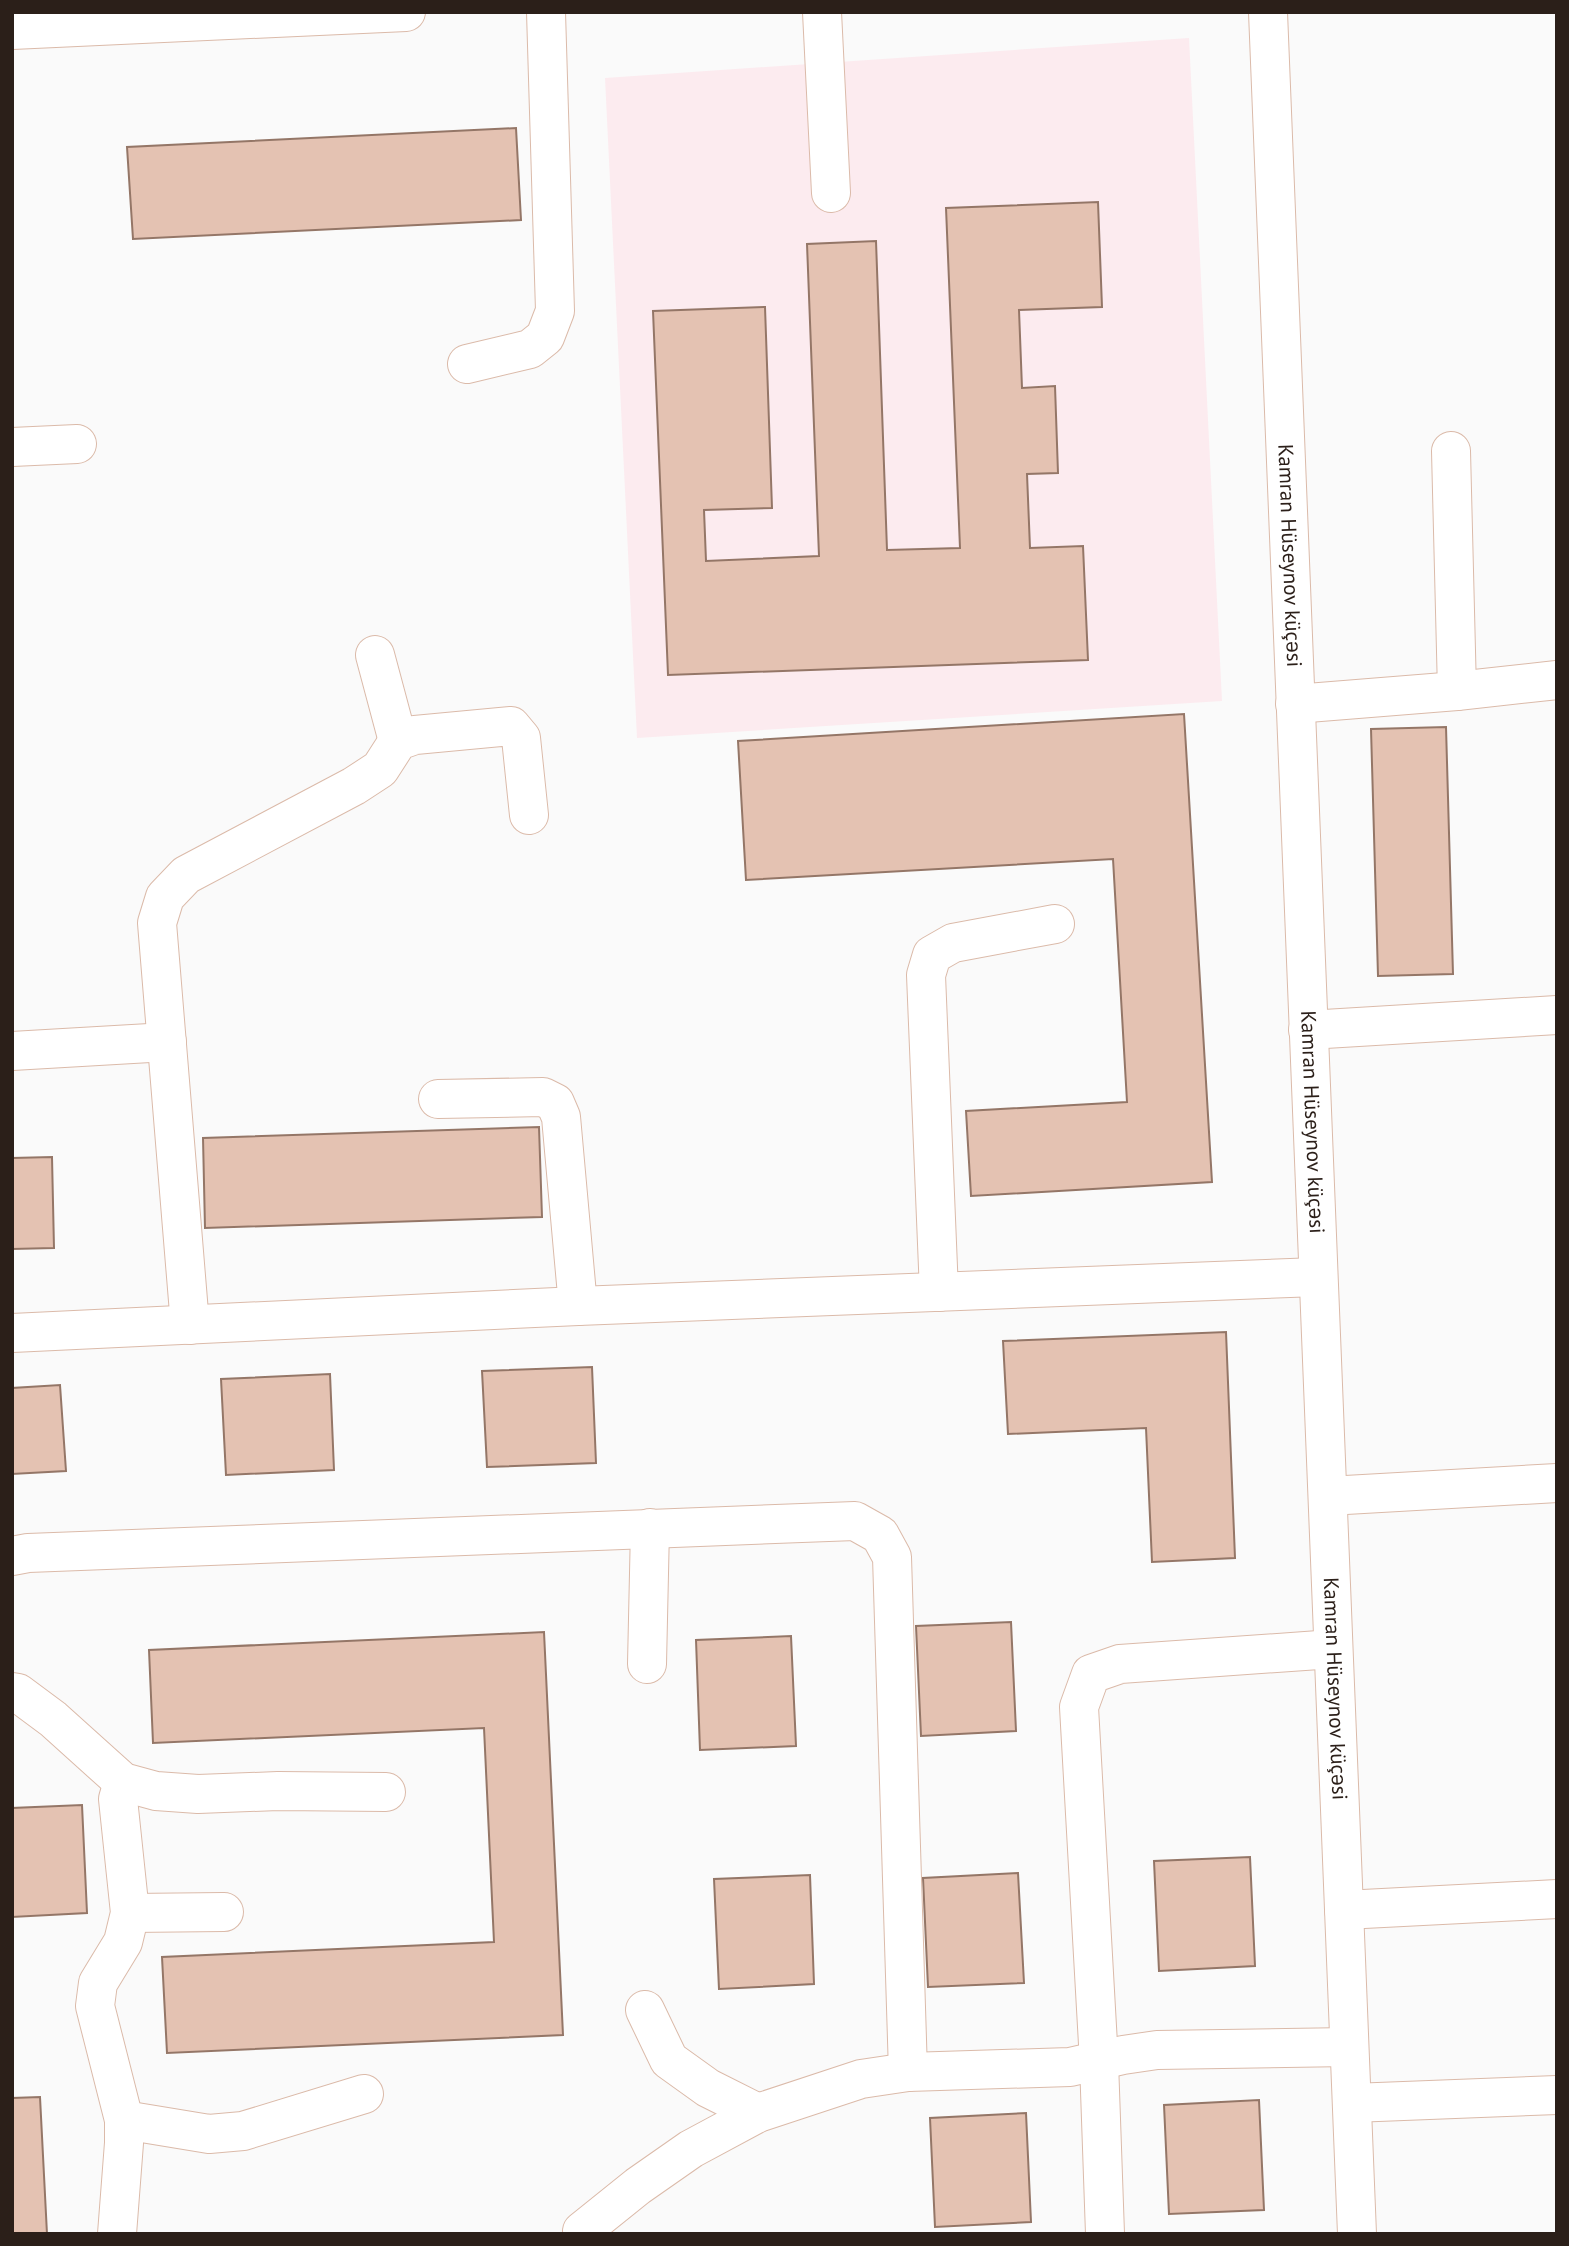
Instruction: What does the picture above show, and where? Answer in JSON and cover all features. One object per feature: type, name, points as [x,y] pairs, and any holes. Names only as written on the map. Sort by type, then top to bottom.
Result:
[{"type":"street","points":[[12,30],[123,19],[405,12]]},
{"type":"street","points":[[467,365],[530,349],[545,337],[555,311],[546,12]]},
{"type":"street","points":[[822,12],[831,193]]},
{"type":"street","name":"Kamran Hüseynov küçəsi","points":[[1268,12],[1357,2234]]},
{"type":"street","points":[[12,447],[77,444]]},
{"type":"street","points":[[1451,451],[1457,691]]},
{"type":"street","points":[[375,654],[398,741]]},
{"type":"street","points":[[1294,704],[1557,680]]},
{"type":"street","points":[[190,1325],[157,923],[165,897],[186,875],[354,786],[380,769],[398,741],[415,735],[511,726],[521,738],[529,815]]},
{"type":"street","points":[[939,1292],[926,975],[932,955],[953,943],[1055,924]]},
{"type":"street","points":[[1308,1030],[1557,1015]]},
{"type":"street","points":[[12,1051],[167,1042]]},
{"type":"street","points":[[438,1099],[543,1097],[555,1103],[561,1117],[578,1306]]},
{"type":"street","points":[[12,1333],[578,1306],[1317,1278]]},
{"type":"street","points":[[1328,1496],[1557,1483]]},
{"type":"street","points":[[12,1556],[56,1552],[855,1521],[880,1535],[892,1557],[908,2072]]},
{"type":"street","points":[[647,1664],[650,1528]]},
{"type":"street","points":[[1105,2234],[1099,2062],[1079,1707],[1091,1674],[1120,1664],[1334,1649]]},
{"type":"street","points":[[12,1692],[18,1693],[53,1719],[123,1782],[156,1791],[198,1794],[278,1791],[386,1792]]},
{"type":"street","points":[[117,2234],[124,2120],[95,2006],[98,1983],[123,1942],[130,1913],[118,1799],[123,1782]]},
{"type":"street","points":[[1344,1910],[1557,1899]]},
{"type":"street","points":[[130,1913],[224,1912]]},
{"type":"street","points":[[645,2010],[669,2060],[708,2088],[758,2113]]},
{"type":"street","points":[[582,2231],[638,2186],[691,2150],[758,2113],[861,2079],[908,2072],[1070,2067],[1157,2050],[1349,2047]]},
{"type":"street","points":[[124,2120],[209,2134],[243,2131],[364,2094]]},
{"type":"street","points":[[1352,2104],[1557,2095]]},
{"type":"shaded area","points":[[1189,38],[1222,701],[637,738],[605,78]]},
{"type":"building","points":[[516,128],[521,220],[133,239],[127,147]]},
{"type":"building","points":[[1098,202],[1102,307],[1019,310],[1022,388],[1055,386],[1058,473],[1027,474],[1030,548],[1083,546],[1088,660],[668,675],[653,311],[765,307],[772,508],[704,510],[706,561],[819,556],[807,244],[876,241],[887,550],[960,548],[946,208]]},
{"type":"building","points":[[1184,714],[1212,1182],[971,1196],[966,1111],[1127,1102],[1113,859],[746,880],[738,741]]},
{"type":"building","points":[[1446,727],[1453,974],[1378,976],[1371,729]]},
{"type":"building","points":[[539,1127],[542,1217],[205,1228],[203,1138]]},
{"type":"building","points":[[52,1157],[54,1248],[12,1249],[12,1158]]},
{"type":"building","points":[[1226,1332],[1235,1558],[1152,1562],[1146,1428],[1008,1434],[1003,1341]]},
{"type":"building","points":[[592,1367],[596,1463],[487,1467],[482,1371]]},
{"type":"building","points":[[330,1374],[334,1470],[226,1475],[221,1379]]},
{"type":"building","points":[[60,1385],[66,1471],[12,1474],[12,1388]]},
{"type":"building","points":[[1011,1622],[1016,1731],[921,1736],[916,1626]]},
{"type":"building","points":[[544,1632],[563,2035],[167,2053],[162,1957],[494,1942],[484,1728],[153,1743],[149,1650]]},
{"type":"building","points":[[791,1636],[796,1746],[700,1750],[696,1640]]},
{"type":"building","points":[[82,1805],[87,1913],[12,1917],[12,1808]]},
{"type":"building","points":[[1250,1857],[1255,1966],[1159,1971],[1154,1861]]},
{"type":"building","points":[[1018,1873],[1024,1983],[928,1987],[923,1878]]},
{"type":"building","points":[[810,1875],[814,1984],[719,1989],[714,1879]]},
{"type":"building","points":[[40,2097],[47,2234],[12,2234],[12,2098]]},
{"type":"building","points":[[1259,2100],[1264,2210],[1169,2214],[1164,2105]]},
{"type":"building","points":[[1026,2113],[1031,2222],[935,2227],[930,2118]]}]
